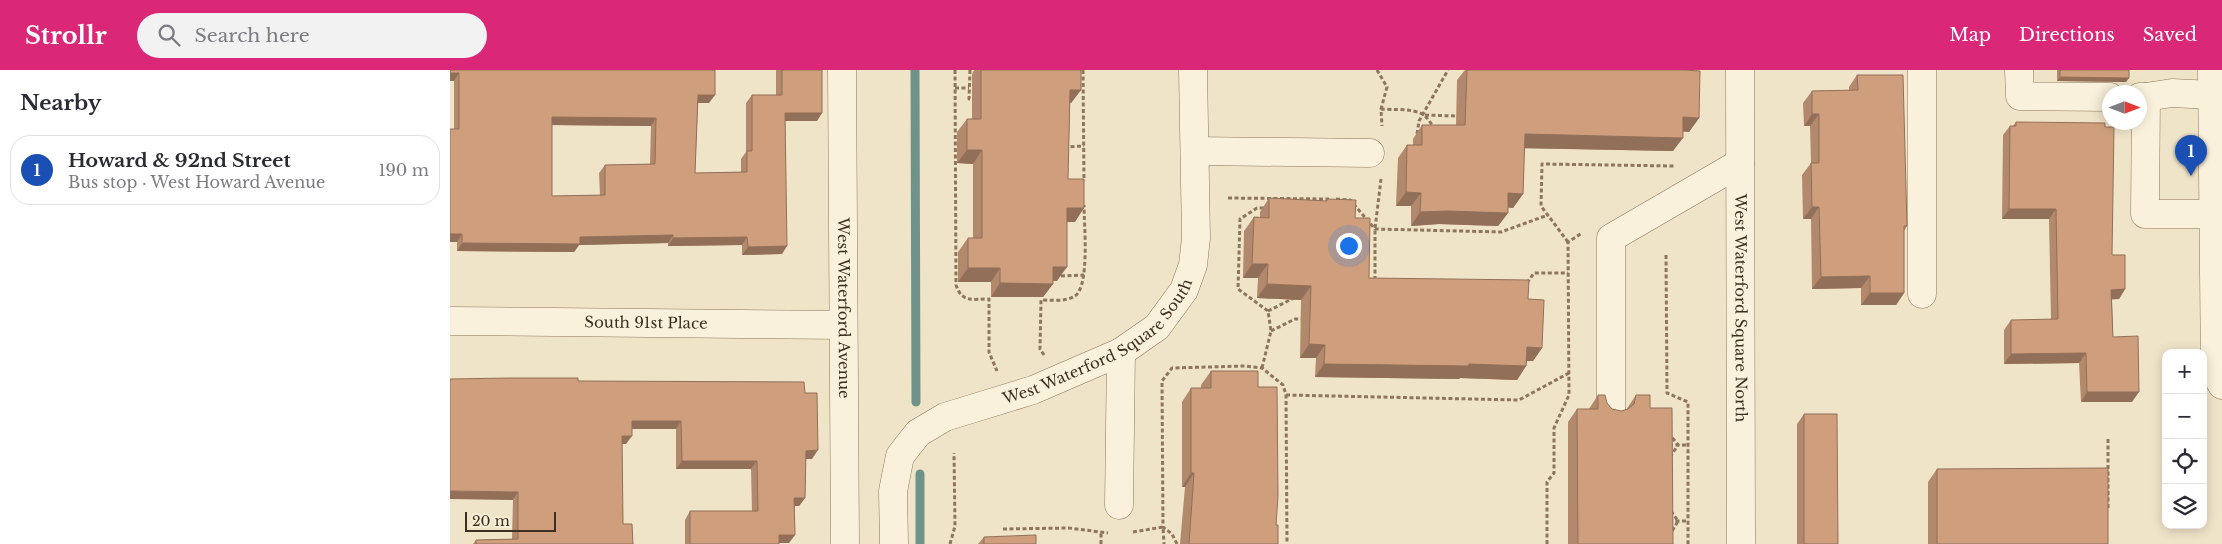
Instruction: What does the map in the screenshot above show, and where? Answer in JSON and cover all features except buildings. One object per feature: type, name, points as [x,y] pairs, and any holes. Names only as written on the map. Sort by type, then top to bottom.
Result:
[{"type":"street","name":"West Waterford Avenue","points":[[842,70],[844,544]]},
{"type":"street","name":"West Waterford Square South","points":[[894,544],[893,491],[900,456],[918,433],[945,417],[1034,390],[1121,352],[1157,328],[1184,290],[1193,265],[1196,238],[1194,70]]},
{"type":"street","name":"West Waterford Square North","points":[[1740,70],[1741,544]]},
{"type":"street","points":[[1922,70],[1922,294]]},
{"type":"street","points":[[2019,70],[2020,96],[2102,97]]},
{"type":"street","points":[[2147,96],[2172,93],[2212,82],[2217,214],[2215,373],[2222,385]]},
{"type":"street","points":[[2143,130],[2145,214],[2217,214]]},
{"type":"street","points":[[1195,151],[1370,153]]},
{"type":"street","points":[[1611,409],[1611,238],[1740,163]]},
{"type":"street","name":"South 91st Place","points":[[450,321],[843,325]]},
{"type":"street","points":[[1119,505],[1121,352]]},
{"type":"path","points":[[955,70],[956,285],[959,294],[963,298],[989,299],[989,352],[1008,397]]},
{"type":"path","points":[[970,70],[970,99],[972,99]]},
{"type":"path","points":[[1084,70],[1084,186]]},
{"type":"path","points":[[1416,139],[1419,121],[1448,70]]},
{"type":"path","points":[[955,88],[970,88]]},
{"type":"path","points":[[1381,109],[1424,115],[1456,116]]},
{"type":"path","points":[[1424,115],[1430,124],[1437,128]]},
{"type":"path","points":[[1058,147],[1084,146]]},
{"type":"path","points":[[1547,544],[1547,482],[1554,473],[1554,428],[1569,395],[1568,242],[1541,206],[1542,164],[1684,166],[1696,189]]},
{"type":"path","points":[[1060,378],[1040,349],[1040,300],[1065,300],[1075,296],[1083,286],[1084,196]]},
{"type":"path","points":[[1228,198],[1350,200],[1375,229],[1501,232],[1548,215]]},
{"type":"path","points":[[1285,198],[1285,208]]},
{"type":"path","points":[[1262,368],[1271,331],[1268,311],[1238,289],[1240,219],[1257,208],[1276,208]]},
{"type":"path","points":[[1568,242],[1597,223],[1611,238]]},
{"type":"path","points":[[1666,255],[1667,393],[1688,402],[1688,544]]},
{"type":"path","points":[[1523,289],[1534,273],[1568,273]]},
{"type":"path","points":[[1061,276],[1084,275]]},
{"type":"path","points":[[1268,311],[1302,294]]},
{"type":"path","points":[[1271,331],[1296,319],[1300,319]]},
{"type":"path","points":[[1164,544],[1162,381],[1172,368],[1245,366],[1262,368],[1283,384],[1286,395],[1287,544]]},
{"type":"path","points":[[1286,395],[1519,400],[1569,373]]},
{"type":"path","points":[[1668,432],[1678,445]]},
{"type":"path","points":[[2108,438],[2108,515]]},
{"type":"path","points":[[1660,445],[1688,445]]},
{"type":"path","points":[[1668,461],[1678,445]]},
{"type":"path","points":[[950,544],[955,526],[954,453]]},
{"type":"path","points":[[1668,507],[1678,521]]},
{"type":"path","points":[[1660,521],[1688,521]]},
{"type":"path","points":[[1669,536],[1678,521]]},
{"type":"path","points":[[1126,533],[1163,527],[1172,534],[1177,544]]},
{"type":"path","points":[[1004,529],[1069,528],[1117,534]]},
{"type":"path","points":[[1101,544],[1102,533]]},
{"type":"waterway","points":[[915,70],[916,402]]},
{"type":"waterway","points":[[920,474],[920,544]]},
{"type":"place","name":"Howard & 92nd Street","points":[[2191,176]]}]
